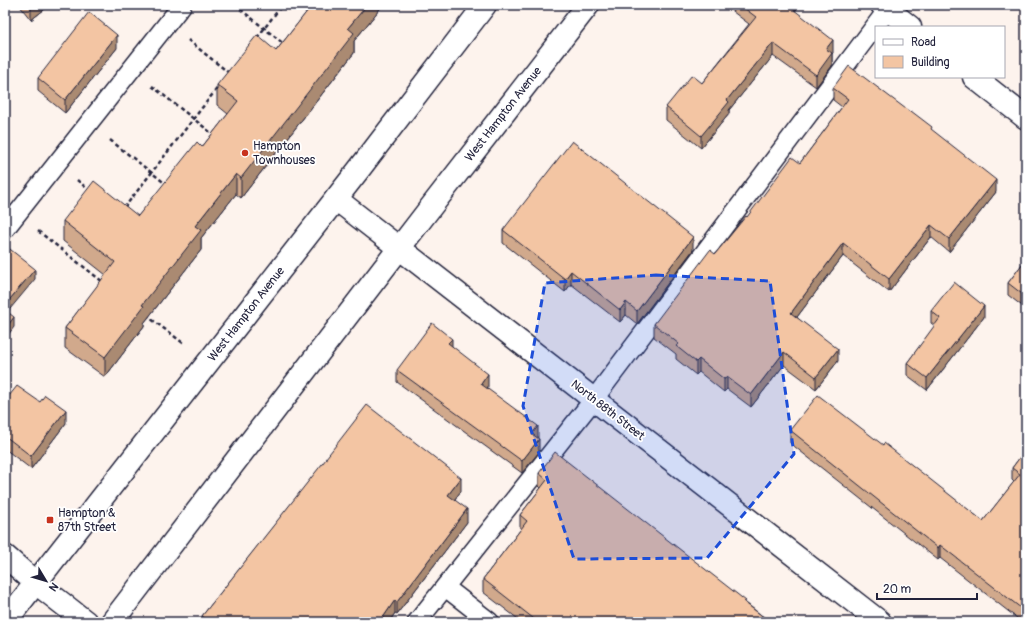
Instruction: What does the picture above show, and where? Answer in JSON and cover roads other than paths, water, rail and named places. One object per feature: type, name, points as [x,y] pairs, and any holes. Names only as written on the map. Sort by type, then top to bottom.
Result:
[{"type":"main road","name":"West Hampton Avenue","points":[[5,622],[336,199],[485,5]]},
{"type":"main road","name":"West Hampton Avenue","points":[[112,622],[588,5]]},
{"type":"main road","points":[[887,7],[909,26]]},
{"type":"main road","points":[[975,78],[1026,118]]},
{"type":"main road","name":"North 88th Street","points":[[336,199],[880,622]]},
{"type":"main road","points":[[5,556],[86,622]]},
{"type":"lane","points":[[5,229],[182,5]]},
{"type":"lane","points":[[417,622],[594,399],[887,7]]},
{"type":"lane","points":[[445,587],[490,622]]},
{"type":"place","name":"Hampton Townhouses","points":[[245,153]]},
{"type":"place","name":"Hampton & 87th Street","points":[[50,520]]}]
